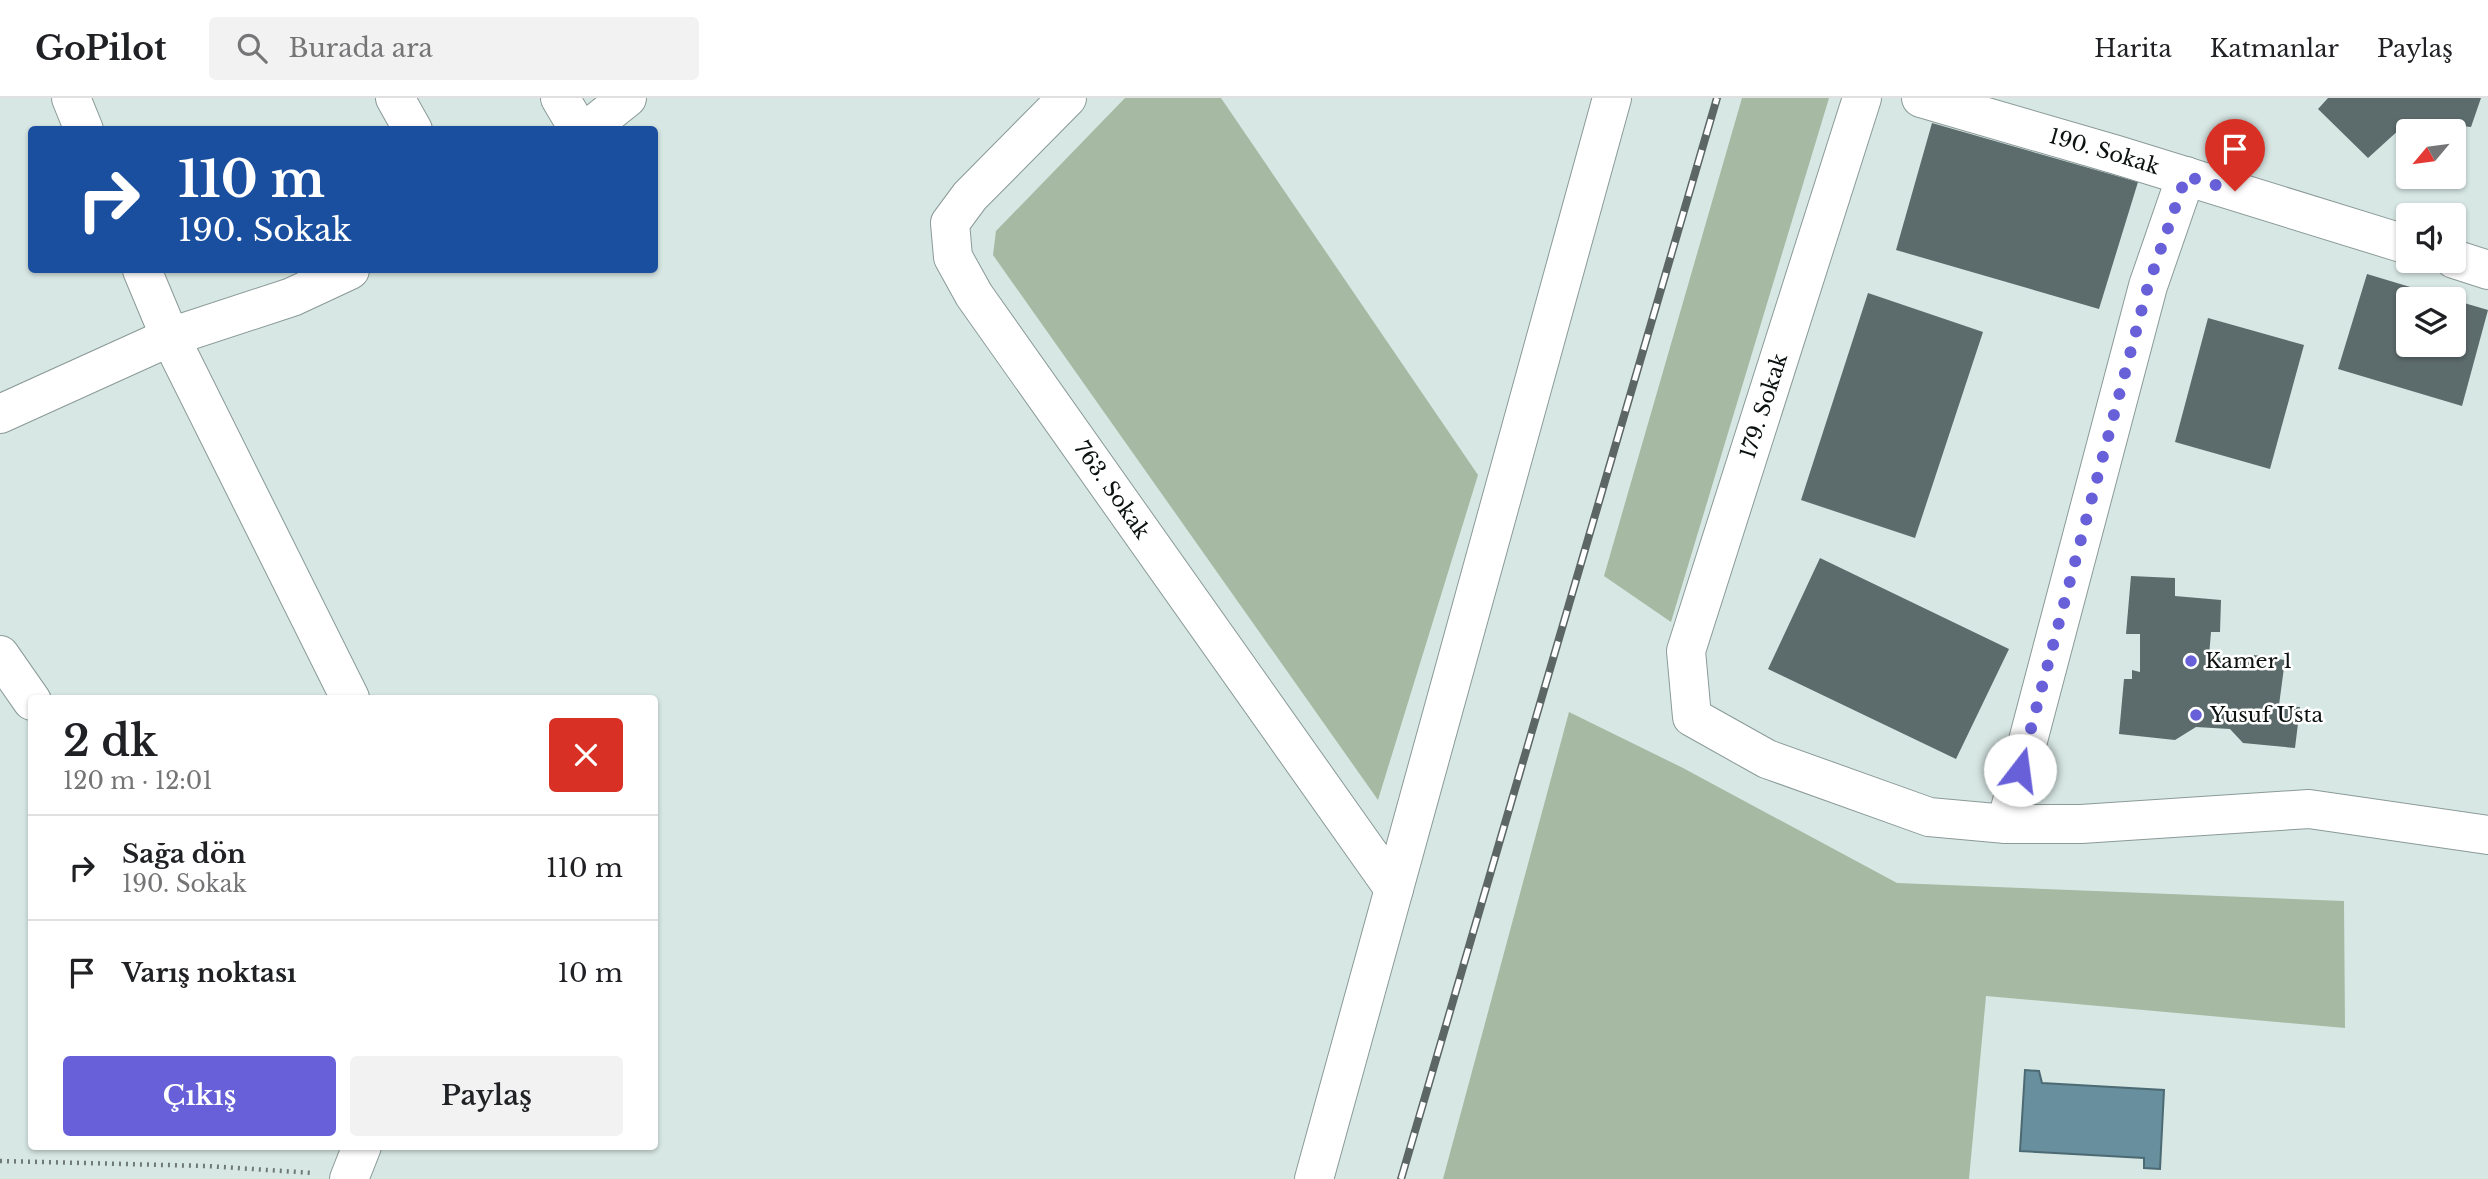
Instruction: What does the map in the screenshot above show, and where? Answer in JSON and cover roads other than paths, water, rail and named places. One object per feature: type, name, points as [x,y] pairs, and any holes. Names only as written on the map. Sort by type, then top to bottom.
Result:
[{"type":"street","points":[[71,98],[82,126]]},
{"type":"street","points":[[395,98],[411,126]]},
{"type":"street","points":[[560,98],[577,126]]},
{"type":"street","points":[[592,126],[627,98]]},
{"type":"street","name":"763. Sokak","points":[[1067,98],[970,196],[950,223],[953,257],[974,295],[1394,889]]},
{"type":"street","points":[[1314,1179],[1612,98]]},
{"type":"street","name":"179. Sokak","points":[[1862,98],[1686,651],[1692,717],[1767,760],[1929,817],[2006,824]]},
{"type":"street","name":"190. Sokak","points":[[1921,98],[2396,241]]},
{"type":"street","points":[[2186,176],[2148,286],[2006,824],[2081,824],[2309,809],[2488,835]]},
{"type":"street","points":[[2466,264],[2488,270]]},
{"type":"street","points":[[143,273],[170,337],[349,695]]},
{"type":"street","points":[[0,414],[170,337],[292,297],[344,273]]},
{"type":"street","points":[[0,655],[28,695]]},
{"type":"water","points":[[2025,1070],[2039,1071],[2042,1083],[2164,1090],[2160,1169],[2144,1168],[2144,1158],[2020,1151]]},
{"type":"railway","points":[[1401,1179],[1717,98]]},
{"type":"place","name":"Kamer 1","points":[[2191,661]]},
{"type":"place","name":"Yusuf Usta","points":[[2196,715]]}]
